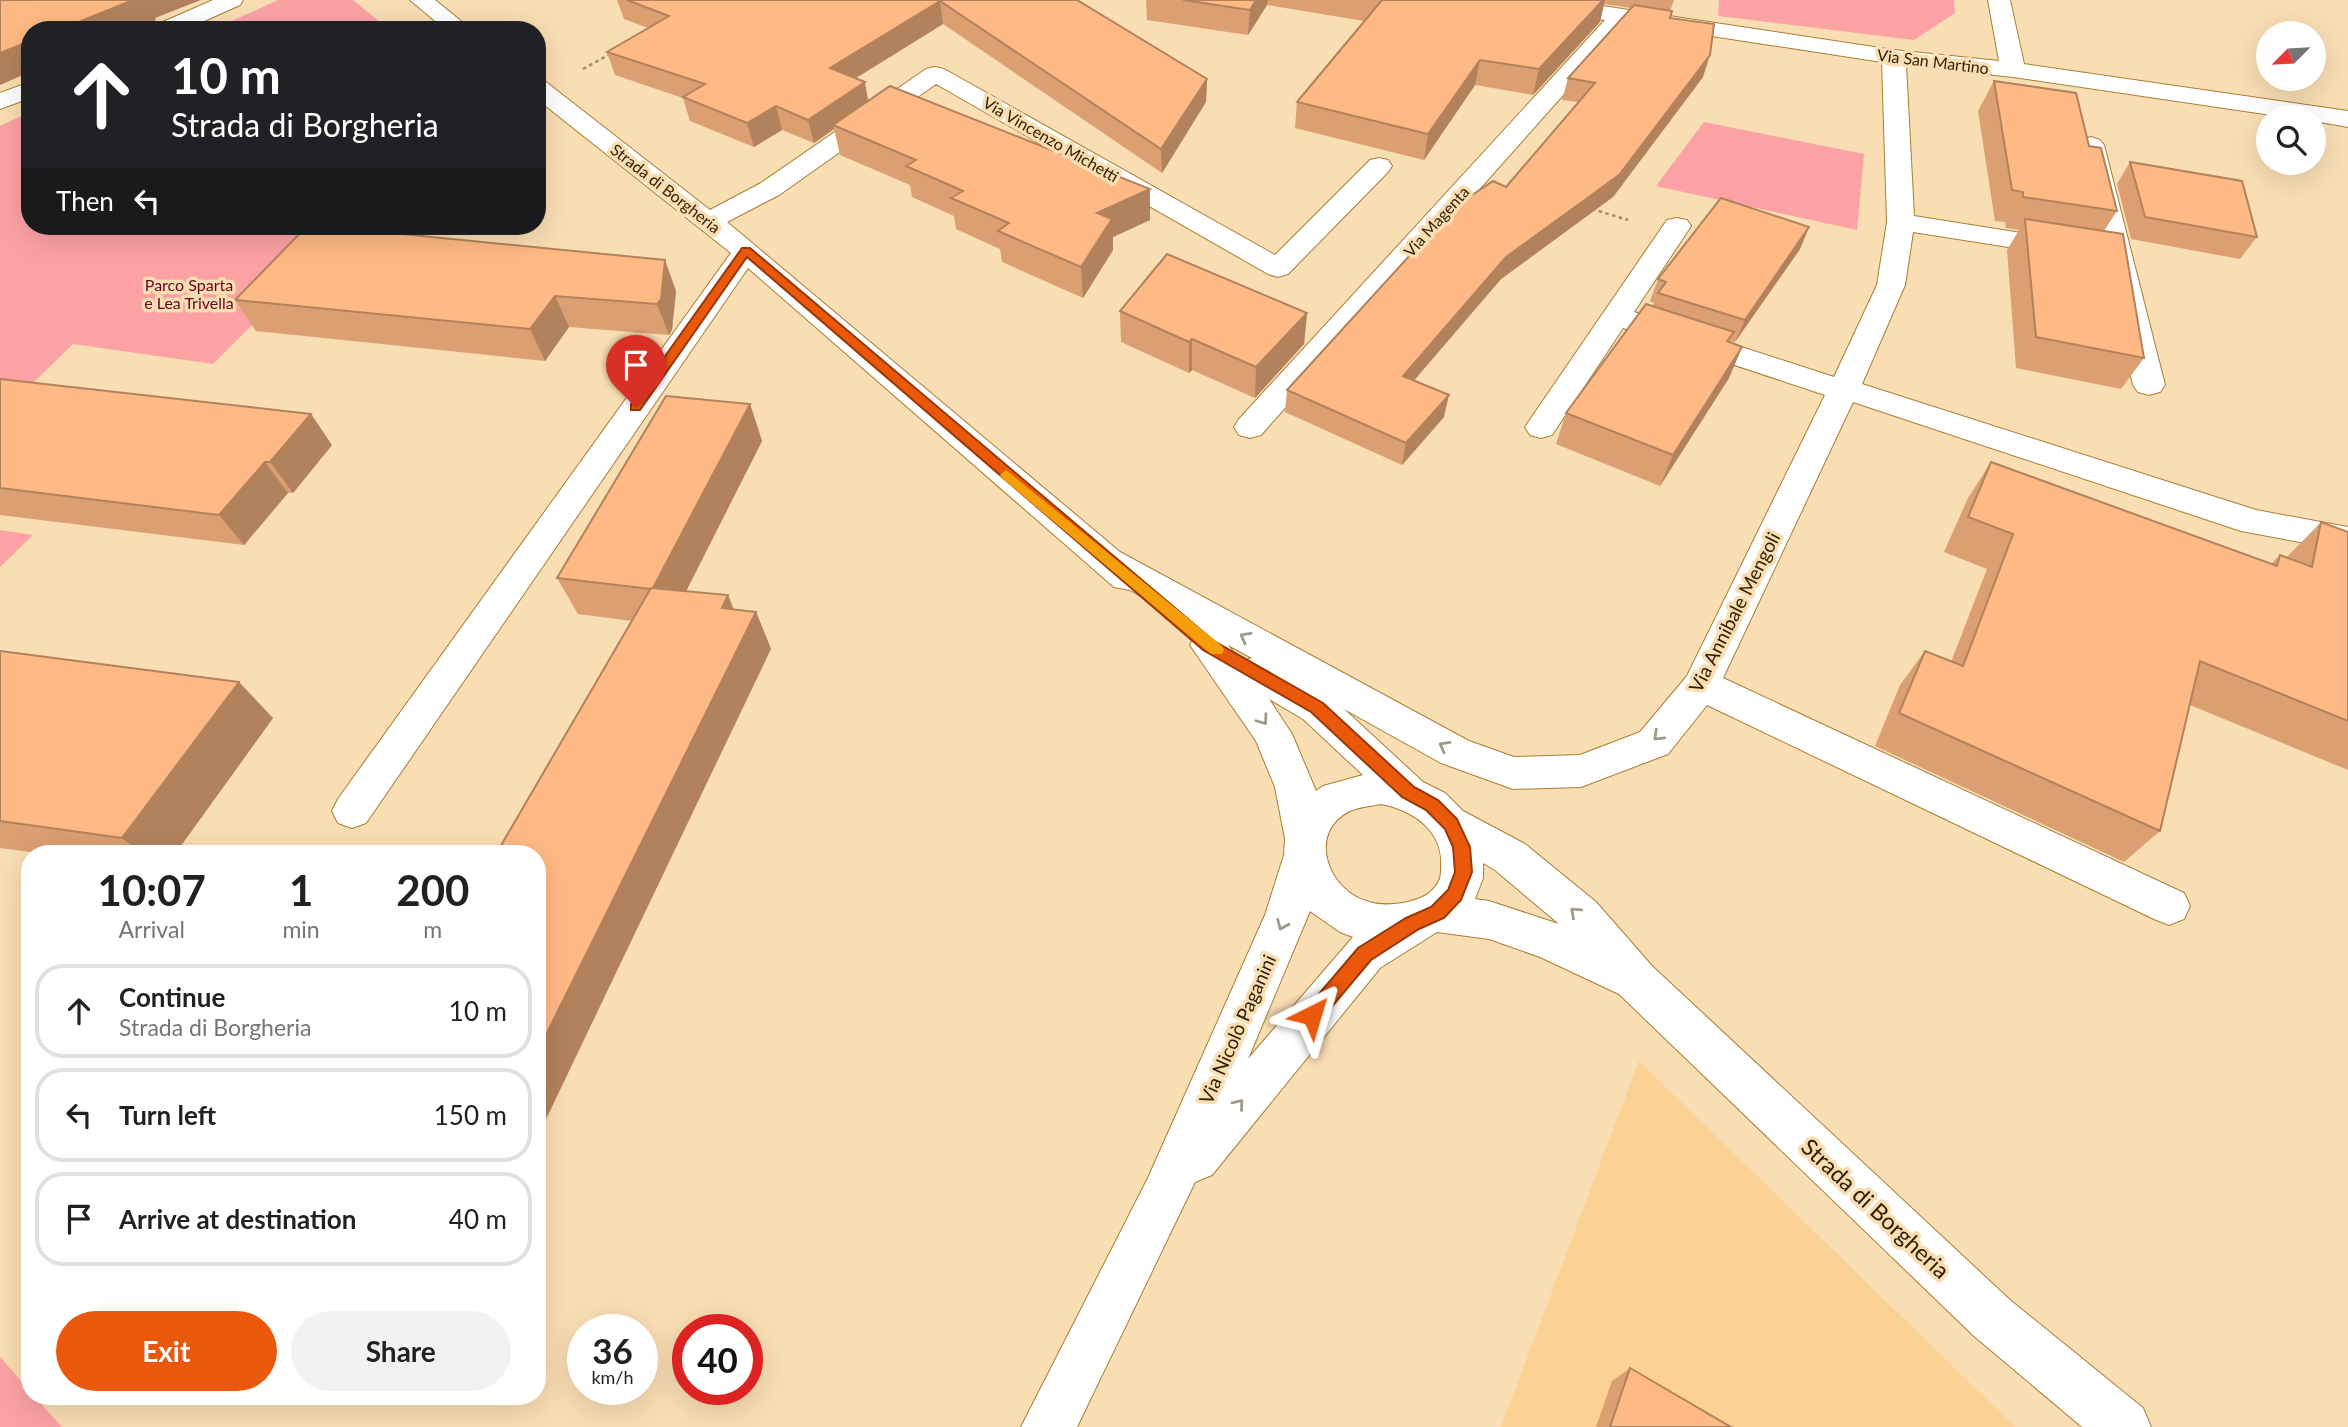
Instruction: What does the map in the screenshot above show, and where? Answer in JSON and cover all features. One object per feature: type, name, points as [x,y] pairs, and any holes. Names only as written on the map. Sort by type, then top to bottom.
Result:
[{"type":"street","points":[[184,21],[232,0]]},
{"type":"street","points":[[421,0],[449,21]]},
{"type":"street","name":"Via San Martino","points":[[1518,0],[1894,57],[2013,70],[2348,119]]},
{"type":"street","points":[[2000,0],[2013,70]]},
{"type":"street","name":"Via Magenta","points":[[1250,427],[1622,15]]},
{"type":"street","name":"Via Annibale Mengoli","points":[[1107,561],[1455,752],[1513,773],[1581,771],[1654,743],[1701,685],[1844,389],[1891,285],[1901,222],[1894,57]]},
{"type":"street","name":"Via Vincenzo Michetti","points":[[707,222],[770,189],[935,74],[1278,268],[1379,166]]},
{"type":"street","points":[[0,102],[21,93]]},
{"type":"street","name":"Strada di Borgheria","points":[[546,94],[746,251],[1208,645],[1317,708],[1408,792],[1432,805],[1451,824],[1510,857],[1561,899],[1581,916],[1636,981],[1992,1318],[2124,1427]]},
{"type":"street","points":[[2091,145],[2149,385]]},
{"type":"street","points":[[1901,222],[2118,256]]},
{"type":"street","points":[[1541,427],[1676,226]]},
{"type":"street","points":[[352,811],[746,251]]},
{"type":"street","points":[[1616,316],[1806,380],[1844,389],[2253,522],[2348,539]]},
{"type":"street","name":"Strada di Borgheria","points":[[1208,645],[1273,734],[1295,787],[1303,848],[1312,884],[1330,905],[1356,920],[1385,926],[1425,918],[1489,920],[1552,942],[1636,981]]},
{"type":"street","points":[[1701,685],[2169,906]]},
{"type":"street","name":"Strada di Borgheria","points":[[1303,848],[1313,816],[1331,799],[1355,789],[1381,787],[1408,792]]},
{"type":"street","name":"Strada di Borgheria","points":[[1425,918],[1455,895],[1464,872],[1462,847],[1451,824]]},
{"type":"street","name":"Via Nicolò Paganini","points":[[1048,1427],[1165,1195],[1287,915],[1303,848]]},
{"type":"street","name":"Via Nicolò Paganini","points":[[1165,1195],[1364,954],[1425,918]]},
{"type":"path","points":[[546,86],[615,52]]},
{"type":"path","points":[[1583,206],[1636,222]]},
{"type":"shaded area","points":[[1639,1061],[2015,1427],[1501,1427]]},
{"type":"green space","points":[[278,0],[353,0],[379,21],[232,21]]},
{"type":"green space","points":[[1719,0],[1954,0],[1955,13],[1914,40],[1718,16]]},
{"type":"green space","name":"Parco Sparta e Lea Trivella","points":[[21,116],[21,235],[342,235],[213,364],[73,344],[0,415],[0,126]]},
{"type":"green space","points":[[1704,122],[1864,154],[1857,230],[1656,186]]},
{"type":"green space","points":[[0,530],[33,535],[0,567]]},
{"type":"green space","points":[[0,1357],[21,1381],[21,1405],[42,1405],[62,1427],[0,1427]]},
{"type":"building","points":[[0,0],[133,0],[81,21],[21,21],[21,45],[0,53]]},
{"type":"building","points":[[627,0],[1077,0],[1207,79],[1161,149],[940,1],[830,68],[865,82],[808,120],[776,106],[747,123],[683,97],[705,84],[607,52],[669,16]]},
{"type":"building","points":[[1183,0],[1256,0],[1250,10]]},
{"type":"building","points":[[1382,0],[1603,0],[1539,69],[1480,60],[1428,134],[1297,102]]},
{"type":"building","points":[[1634,5],[1672,11],[1670,18],[1714,24],[1710,55],[1619,175],[1506,257],[1403,376],[1449,395],[1406,443],[1287,390],[1453,208],[1493,181],[1506,187],[1595,83],[1568,78]]},
{"type":"building","points":[[1994,81],[2076,93],[2089,146],[2101,148],[2117,211],[2023,197],[2023,192],[2012,190]]},
{"type":"building","points":[[890,86],[1150,189],[1097,213],[1112,219],[1081,267],[998,231],[1009,223],[951,198],[963,191],[906,166],[916,160],[833,125]]},
{"type":"building","points":[[2130,162],[2242,181],[2257,237],[2145,217]]},
{"type":"building","points":[[1721,198],[1809,227],[1745,320],[1658,293],[1666,282],[1658,279]]},
{"type":"building","points":[[2025,219],[2123,234],[2144,358],[2036,337]]},
{"type":"building","points":[[298,235],[412,235],[665,260],[661,299],[657,304],[555,296],[530,329],[235,300]]},
{"type":"building","points":[[1167,254],[1307,313],[1256,367],[1192,339],[1189,342],[1120,311]]},
{"type":"building","points":[[1646,304],[1734,332],[1727,341],[1742,347],[1673,455],[1566,413]]},
{"type":"building","points":[[0,379],[311,414],[219,515],[0,488]]},
{"type":"building","points":[[666,396],[750,404],[653,588],[557,578]]},
{"type":"building","points":[[1991,462],[2277,566],[2280,555],[2312,567],[2321,522],[2348,532],[2348,721],[2200,661],[2160,831],[1899,713],[1925,651],[1963,666],[2013,534],[1968,517]]},
{"type":"building","points":[[651,588],[728,595],[722,608],[756,612],[546,1035],[546,845],[501,845]]},
{"type":"building","points":[[0,651],[239,682],[122,838],[0,821]]},
{"type":"building","points":[[1630,1368],[1731,1427],[1610,1427]]},
{"type":"slow traffic","points":[[1006,475],[1216,650]]},
{"type":"route","points":[[636,407],[746,251],[1208,645],[1317,708],[1408,792],[1432,805],[1451,824],[1462,847],[1464,872],[1455,895],[1437,913],[1413,924],[1364,954],[1312,1015]]}]
